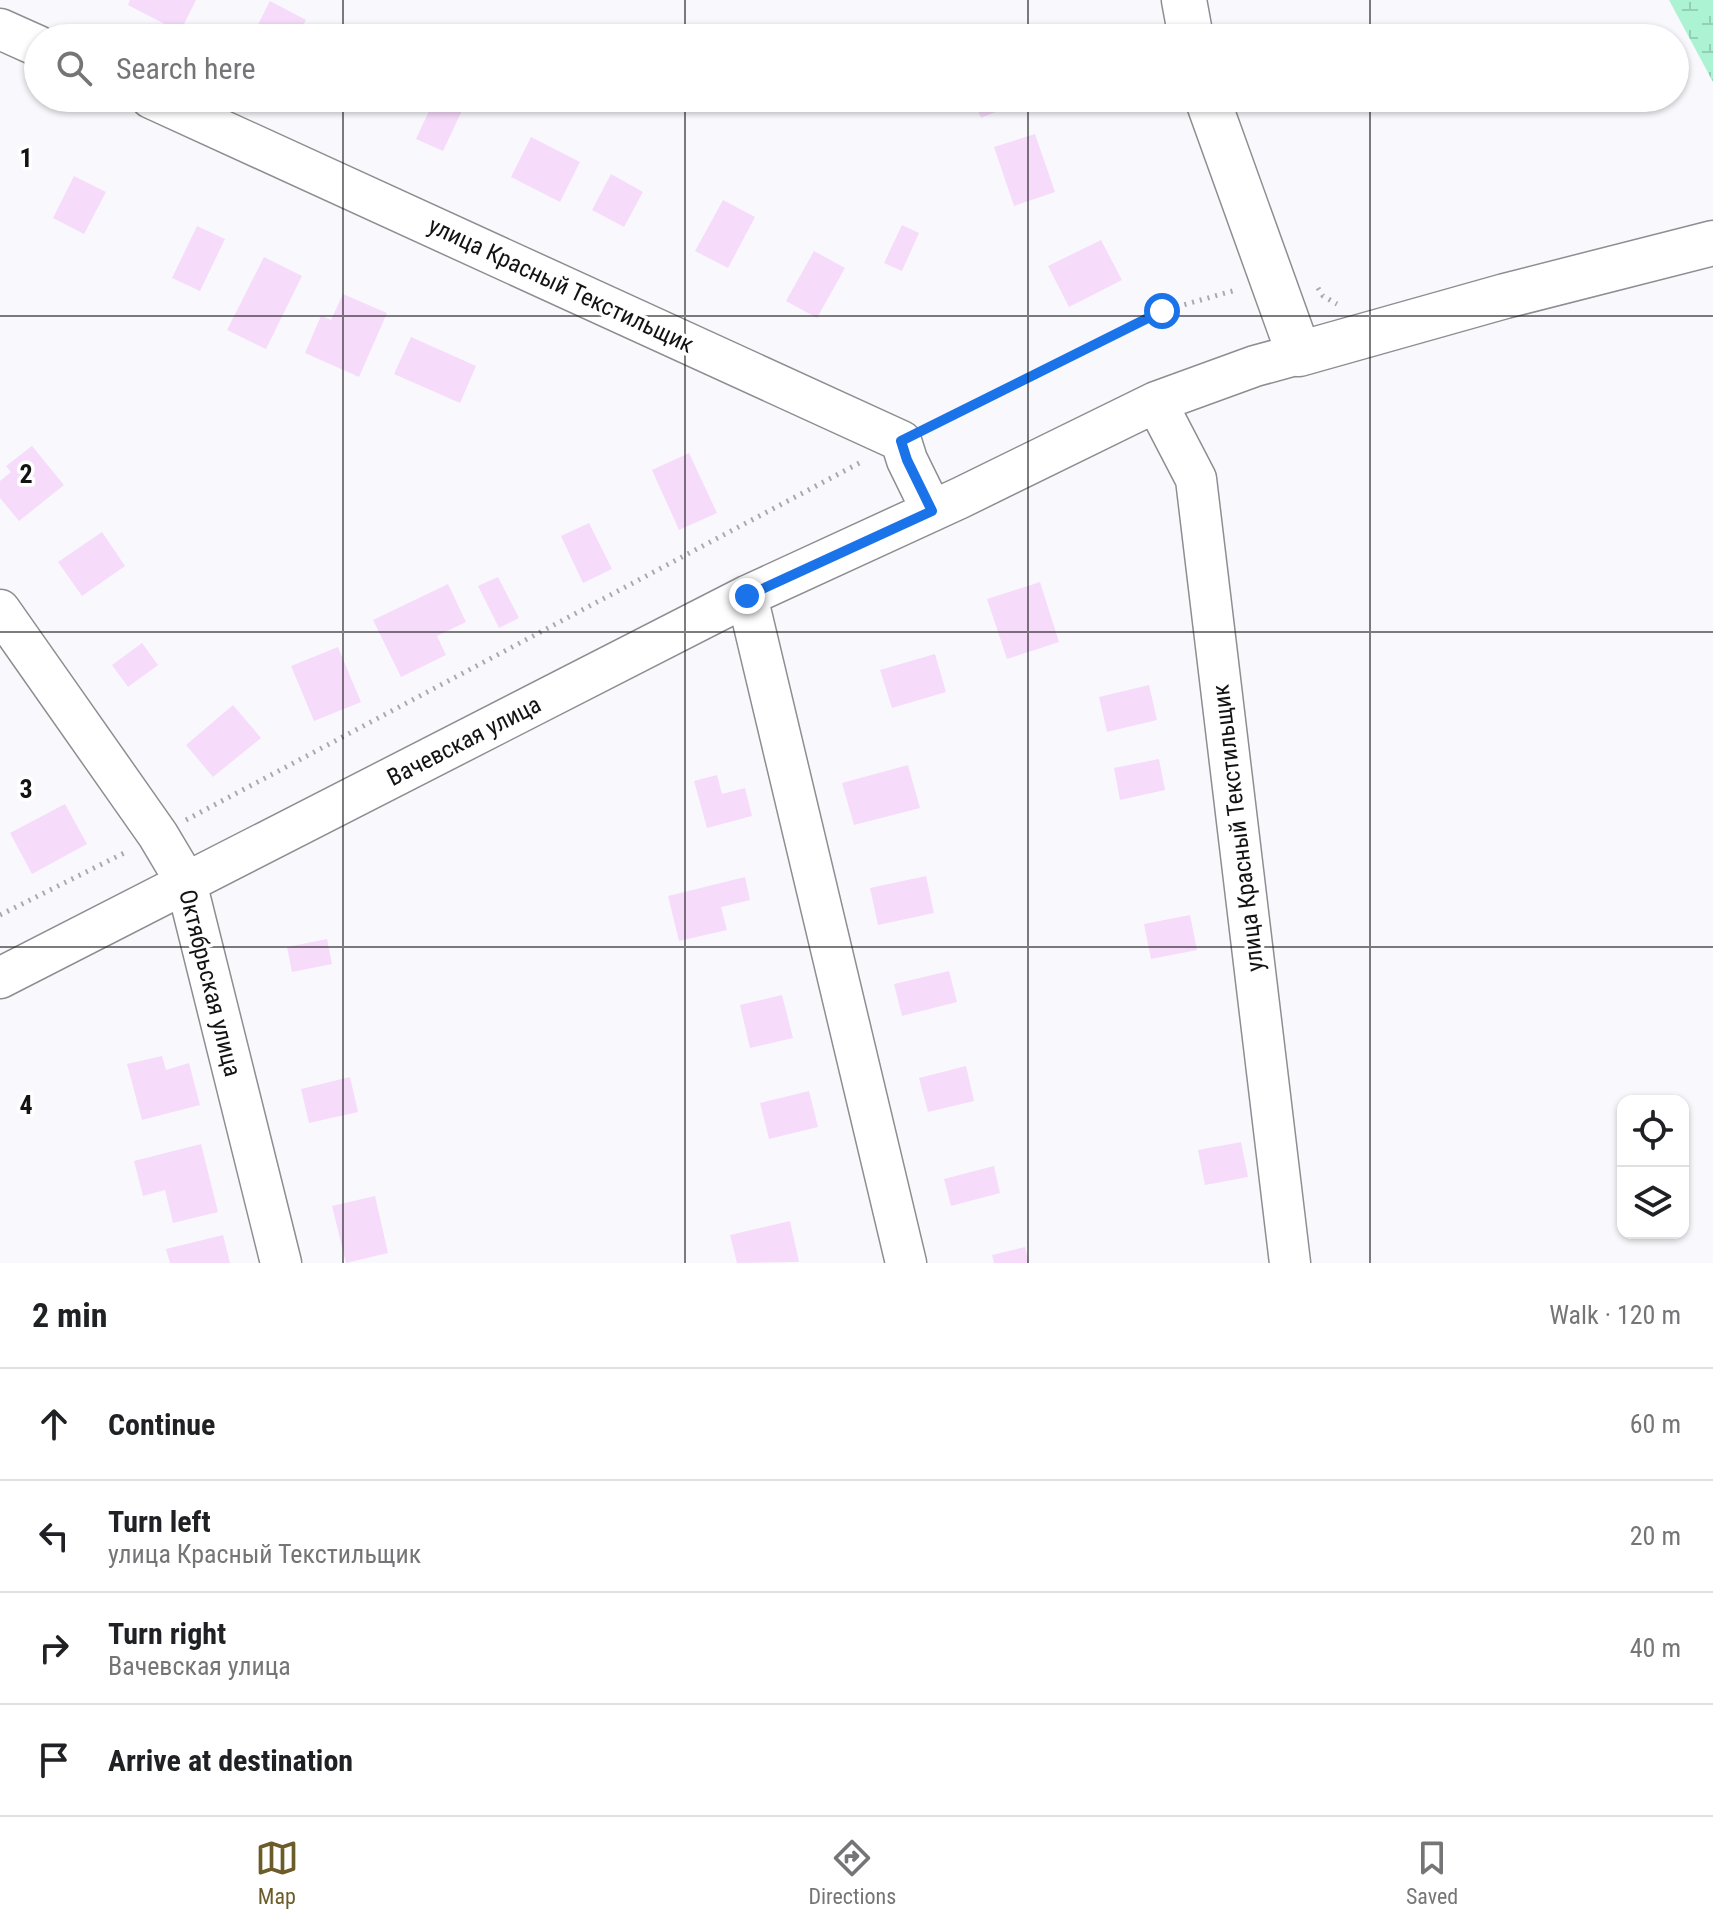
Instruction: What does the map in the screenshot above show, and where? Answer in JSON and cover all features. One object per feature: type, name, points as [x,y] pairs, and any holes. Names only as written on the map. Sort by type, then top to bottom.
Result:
[{"type":"main road","points":[[1184,0],[1188,24]]},
{"type":"main road","points":[[1212,112],[1299,354],[1505,296],[1713,243]]},
{"type":"street","points":[[0,29],[24,40]]},
{"type":"street","name":"улица Красный Текстильщик","points":[[182,112],[901,441]]},
{"type":"street","name":"Вачевская улица","points":[[0,978],[747,596],[932,511],[1156,402],[1255,366],[1299,354]]},
{"type":"street","name":"улица Красный Текстильщик","points":[[1156,402],[1196,479],[1290,1263]]},
{"type":"street","points":[[901,441],[932,511]]},
{"type":"street","points":[[747,596],[906,1263]]},
{"type":"street","name":"Октябрьская улица","points":[[0,610],[158,835],[186,882],[281,1263]]},
{"type":"path","points":[[0,915],[158,835],[901,441],[1162,311]]},
{"type":"green space","points":[[1669,0],[1713,0],[1713,82],[1689,37],[1689,24],[1682,24]]},
{"type":"building","points":[[130,0],[196,0],[184,24],[165,24],[128,5]]},
{"type":"building","points":[[270,1],[306,20],[304,24],[258,24]]},
{"type":"building","points":[[429,112],[461,112],[443,151],[416,139]]},
{"type":"building","points":[[979,112],[995,112],[981,118]]},
{"type":"building","points":[[1035,134],[1055,192],[1014,206],[994,147]]},
{"type":"building","points":[[531,137],[580,162],[560,202],[511,177]]},
{"type":"building","points":[[611,174],[643,192],[624,227],[592,210]]},
{"type":"building","points":[[74,176],[106,192],[84,234],[53,218]]},
{"type":"building","points":[[723,200],[755,217],[728,268],[695,251]]},
{"type":"building","points":[[902,225],[919,233],[902,271],[884,263]]},
{"type":"building","points":[[197,226],[225,239],[200,291],[172,278]]},
{"type":"building","points":[[1101,240],[1122,280],[1069,307],[1048,266]]},
{"type":"building","points":[[814,251],[845,268],[817,318],[786,301]]},
{"type":"building","points":[[264,257],[302,276],[266,349],[227,330]]},
{"type":"building","points":[[343,294],[387,313],[359,377],[305,353],[321,316],[331,320]]},
{"type":"building","points":[[411,337],[476,366],[460,403],[394,374]]},
{"type":"building","points":[[32,446],[64,485],[19,521],[0,498],[0,481],[11,472],[6,466]]},
{"type":"building","points":[[689,453],[717,513],[679,530],[652,470]]},
{"type":"building","points":[[589,523],[612,569],[583,583],[561,536]]},
{"type":"building","points":[[102,532],[125,566],[82,596],[58,562]]},
{"type":"building","points":[[498,577],[519,618],[499,628],[478,586]]},
{"type":"building","points":[[1040,582],[1059,642],[1007,659],[987,599]]},
{"type":"building","points":[[448,584],[466,622],[437,636],[446,655],[401,677],[373,620]]},
{"type":"building","points":[[142,643],[158,665],[128,687],[112,665]]},
{"type":"building","points":[[338,647],[361,702],[314,721],[291,666]]},
{"type":"building","points":[[935,654],[946,692],[892,708],[880,670]]},
{"type":"building","points":[[1149,685],[1157,720],[1107,732],[1099,697]]},
{"type":"building","points":[[233,705],[261,738],[213,777],[186,745]]},
{"type":"building","points":[[1159,759],[1165,790],[1120,800],[1114,768]]},
{"type":"building","points":[[908,765],[920,808],[854,825],[842,783]]},
{"type":"building","points":[[717,775],[722,794],[745,788],[752,816],[707,828],[694,781]]},
{"type":"building","points":[[65,804],[87,844],[32,874],[10,833]]},
{"type":"building","points":[[926,876],[934,913],[878,925],[870,888]]},
{"type":"building","points":[[745,877],[750,900],[721,907],[727,930],[679,941],[668,896]]},
{"type":"building","points":[[1190,915],[1197,950],[1151,959],[1144,924]]},
{"type":"building","points":[[327,939],[332,964],[292,972],[287,947]]},
{"type":"building","points":[[949,971],[957,1002],[902,1016],[894,984]]},
{"type":"building","points":[[782,995],[793,1038],[750,1048],[740,1005]]},
{"type":"building","points":[[162,1056],[166,1070],[189,1063],[200,1105],[142,1120],[127,1064]]},
{"type":"building","points":[[966,1066],[974,1101],[928,1112],[919,1078]]},
{"type":"building","points":[[350,1077],[358,1112],[309,1123],[301,1089]]},
{"type":"building","points":[[809,1091],[818,1127],[769,1139],[760,1103]]},
{"type":"building","points":[[1241,1142],[1248,1177],[1205,1185],[1198,1150]]},
{"type":"building","points":[[201,1144],[218,1212],[173,1223],[165,1190],[143,1196],[134,1161]]},
{"type":"building","points":[[994,1166],[1000,1193],[951,1206],[944,1179]]},
{"type":"building","points":[[375,1196],[388,1253],[346,1263],[332,1206]]},
{"type":"building","points":[[790,1221],[799,1262],[737,1263],[730,1235]]},
{"type":"building","points":[[223,1235],[230,1263],[170,1263],[166,1249]]},
{"type":"building","points":[[1025,1247],[1029,1263],[994,1263],[992,1255]]},
{"type":"route","points":[[747,596],[932,511],[901,441],[1162,311]]}]
